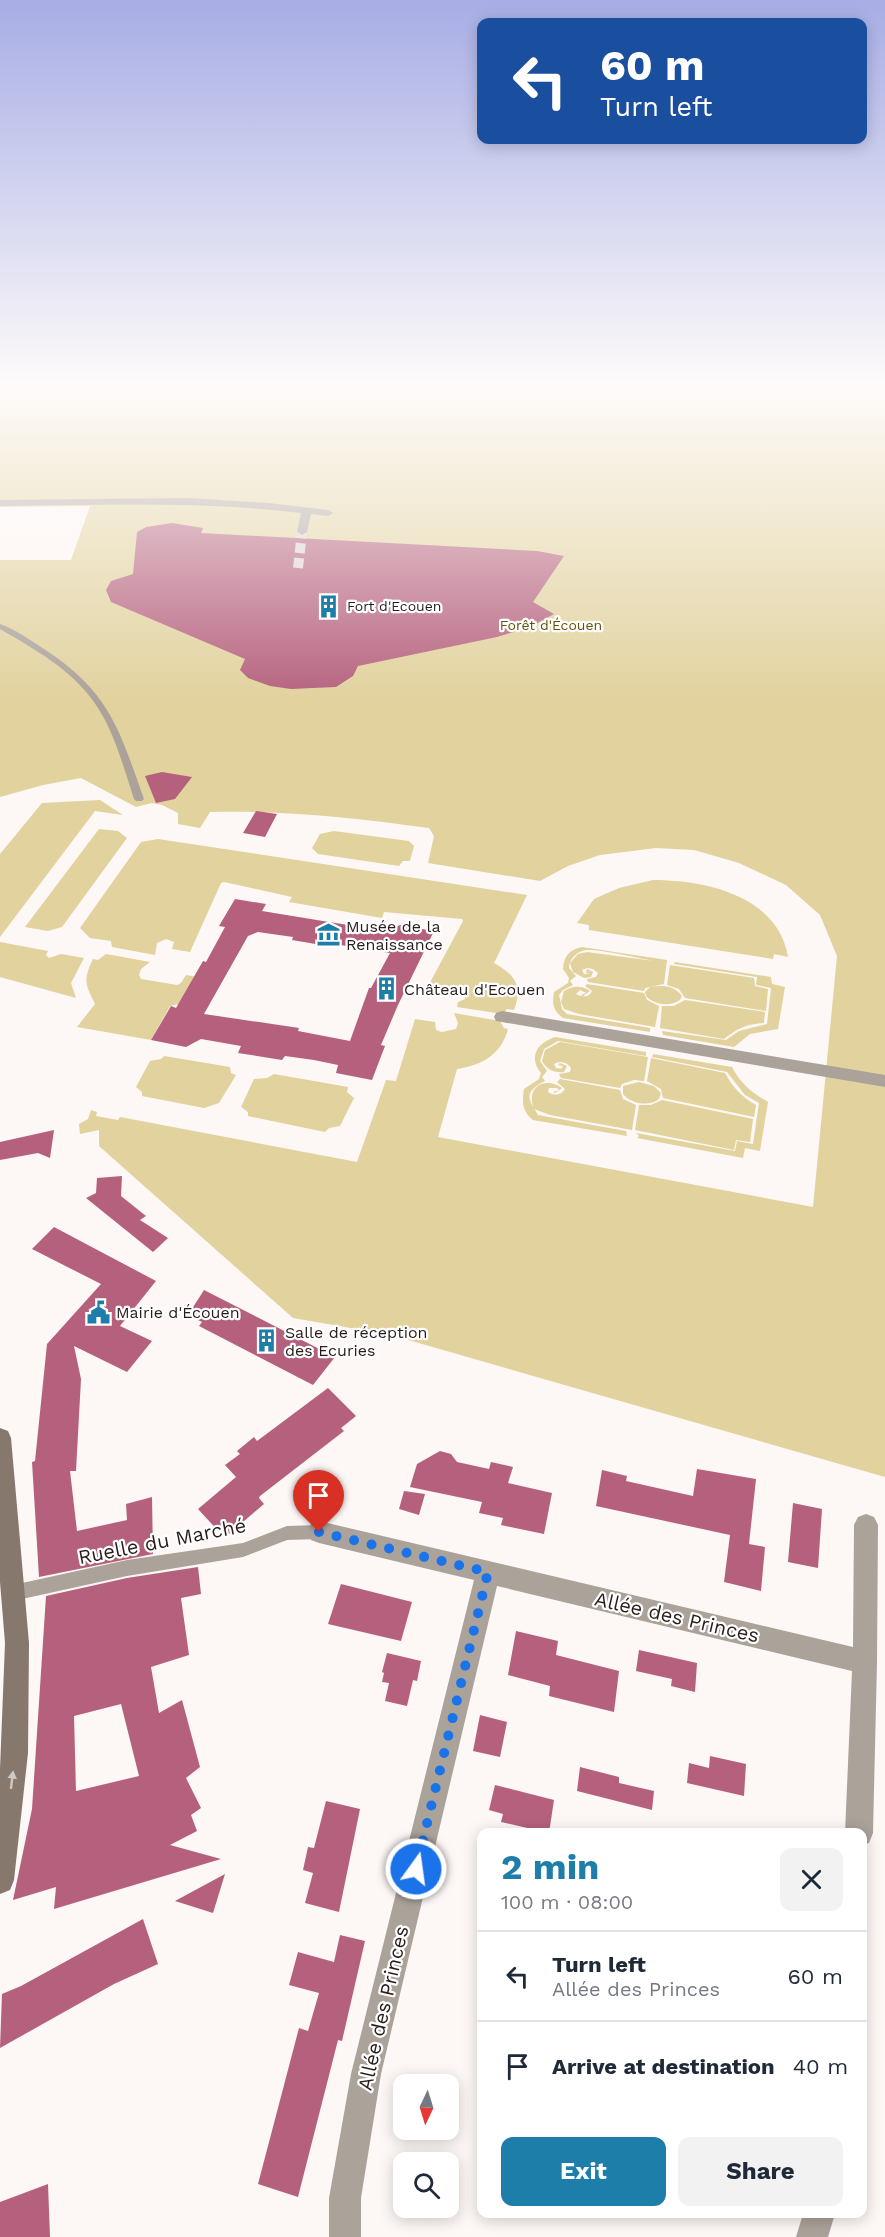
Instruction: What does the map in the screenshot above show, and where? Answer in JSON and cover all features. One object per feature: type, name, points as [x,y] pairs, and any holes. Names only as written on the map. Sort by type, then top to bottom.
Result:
[{"type":"main road","points":[[0,1438],[17,1643],[15,1753],[0,1880]]},
{"type":"street","points":[[0,503],[189,501],[269,506],[328,513]]},
{"type":"street","points":[[302,532],[306,512]]},
{"type":"street","points":[[502,1017],[885,1081]]},
{"type":"street","points":[[859,1828],[867,1526]]},
{"type":"street","name":"Allée des Princes","points":[[319,1532],[865,1662]]},
{"type":"street","name":"Allée des Princes","points":[[345,2237],[345,2198],[366,2074],[488,1572]]},
{"type":"street","points":[[812,2237],[818,2218]]},
{"type":"lane","points":[[0,626],[64,666],[91,692],[106,714],[139,799]]},
{"type":"lane","name":"Ruelle du Marché","points":[[13,1593],[127,1568],[243,1550],[287,1533],[319,1532]]},
{"type":"green space","name":"Forêt d'Écouen","points":[[0,493],[885,493],[885,1477],[391,1335],[293,1318],[99,1146],[99,1130],[80,1134],[79,1124],[88,1119],[91,1110],[97,1112],[96,1116],[118,1120],[120,1117],[357,1162],[386,1080],[396,1081],[415,1019],[435,1022],[436,1030],[442,1032],[456,1029],[458,1023],[454,1013],[500,1021],[504,1028],[508,1029],[501,1046],[489,1057],[475,1065],[457,1069],[438,1137],[813,1207],[837,956],[820,915],[786,885],[739,863],[694,850],[656,848],[600,855],[568,866],[540,881],[428,863],[434,836],[429,828],[320,816],[265,812],[210,812],[200,828],[178,824],[178,813],[162,805],[152,803],[136,807],[81,778],[43,785],[0,797],[0,560],[71,560],[90,506],[0,507]]},
{"type":"green space","points":[[100,800],[123,815],[95,811],[0,937],[0,854],[42,803]]},
{"type":"green space","points":[[99,829],[118,831],[127,838],[62,927],[48,931],[25,927]]},
{"type":"green space","points":[[334,831],[409,841],[414,846],[410,861],[403,861],[399,866],[318,854],[312,848],[320,834]]},
{"type":"green space","points":[[158,839],[527,895],[494,963],[507,972],[515,982],[518,994],[514,1010],[507,1009],[503,1014],[457,1007],[458,1002],[465,999],[465,991],[455,986],[444,993],[426,990],[462,919],[384,912],[382,918],[289,902],[292,897],[224,882],[221,883],[190,952],[172,949],[174,942],[166,939],[157,943],[155,955],[112,947],[111,941],[90,938],[80,928],[141,842]]},
{"type":"green space","points":[[653,880],[695,883],[716,888],[755,906],[770,919],[782,936],[788,957],[774,954],[773,959],[589,930],[589,925],[577,923],[594,899],[619,888]]},
{"type":"green space","points":[[0,942],[48,951],[46,955],[49,958],[61,954],[84,958],[71,983],[76,998],[0,977]]},
{"type":"green space","points":[[582,947],[667,960],[664,984],[645,988],[644,991],[588,982],[587,979],[596,977],[598,973],[590,968],[584,969],[582,970],[584,974],[590,974],[586,973],[587,969],[593,972],[591,977],[584,978],[573,972],[570,963],[578,954],[587,952],[654,961],[586,950],[577,953],[569,964],[569,968],[576,976],[570,981],[573,985],[559,995],[562,1009],[567,1014],[650,1028],[650,1032],[563,1018],[557,1013],[553,1004],[554,992],[568,983],[569,978],[563,969],[565,960],[568,954]]},
{"type":"green space","points":[[106,954],[150,962],[141,969],[139,975],[141,979],[177,985],[186,975],[198,977],[183,1003],[170,1006],[151,1040],[77,1027],[95,1004],[86,982],[90,966],[93,959],[98,960]]},
{"type":"green space","points":[[675,962],[771,977],[772,984],[785,987],[778,1029],[750,1034],[734,1047],[663,1035],[662,1031],[726,1040],[739,1031],[767,1024],[771,988],[756,985],[757,977],[674,964]]},
{"type":"green space","points":[[670,965],[754,978],[755,986],[768,989],[766,1011],[685,998],[679,989],[667,985]]},
{"type":"green space","points":[[587,984],[644,993],[647,1000],[659,1006],[655,1027],[579,1014],[564,1009],[561,1002],[564,991],[580,987],[590,991],[583,996],[587,996],[592,991],[585,986]],"holes":[[[580,990],[586,993],[581,995],[583,996],[576,994]]]},
{"type":"green space","points":[[650,987],[667,987],[682,996],[680,1000],[672,1004],[658,1003],[646,996],[645,992]]},
{"type":"green space","points":[[685,1000],[765,1012],[764,1023],[743,1027],[724,1039],[660,1028],[662,1006],[674,1006]]},
{"type":"green space","points":[[555,1037],[646,1052],[646,1056],[558,1041],[544,1049],[540,1061],[547,1071],[542,1077],[545,1081],[533,1089],[529,1096],[538,1115],[626,1131],[627,1136],[533,1120],[527,1113],[523,1102],[524,1089],[539,1079],[541,1073],[535,1061],[536,1051],[543,1043]]},
{"type":"green space","points":[[560,1042],[648,1057],[644,1081],[634,1080],[622,1084],[620,1088],[561,1078],[559,1074],[570,1072],[571,1068],[568,1064],[559,1062],[554,1064],[556,1068],[561,1069],[563,1066],[558,1065],[560,1063],[567,1066],[564,1072],[557,1072],[549,1069],[542,1061],[545,1050]]},
{"type":"green space","points":[[653,1054],[732,1067],[747,1087],[768,1102],[760,1151],[745,1148],[743,1158],[637,1138],[639,1136],[636,1133],[735,1151],[737,1141],[753,1144],[759,1103],[745,1095],[727,1072],[652,1057]]},
{"type":"green space","points":[[164,1056],[230,1067],[231,1073],[236,1075],[219,1103],[204,1108],[142,1096],[142,1092],[136,1087],[150,1061],[161,1059]]},
{"type":"green space","points":[[651,1058],[725,1073],[738,1092],[756,1105],[754,1117],[663,1098],[661,1089],[647,1081]]},
{"type":"green space","points":[[274,1074],[348,1087],[347,1092],[354,1098],[340,1126],[329,1128],[325,1132],[248,1116],[248,1112],[241,1107],[254,1079],[267,1078]]},
{"type":"green space","points":[[560,1079],[620,1090],[623,1099],[636,1105],[632,1130],[550,1115],[534,1109],[532,1095],[534,1090],[538,1086],[549,1083],[562,1088],[555,1093],[553,1092],[559,1090],[557,1088],[549,1088],[548,1092],[559,1094],[565,1089],[557,1082]]},
{"type":"green space","points":[[639,1082],[654,1086],[661,1093],[659,1099],[650,1103],[640,1103],[623,1094],[623,1086]]},
{"type":"green space","points":[[662,1100],[753,1119],[750,1142],[736,1140],[734,1150],[635,1130],[639,1105],[651,1105]]},
{"type":"building","name":"Fort d'Ecouen","points":[[172,523],[203,528],[201,533],[537,551],[564,556],[533,602],[554,614],[530,627],[497,637],[358,666],[353,676],[336,687],[291,689],[270,686],[248,678],[240,670],[245,659],[111,602],[106,590],[111,581],[133,574],[137,532],[146,527]]},
{"type":"building","points":[[162,772],[192,777],[175,799],[156,803],[145,776]]},
{"type":"building","points":[[256,811],[277,814],[265,837],[243,833]]},
{"type":"building","name":"Château d'Ecouen","points":[[235,899],[266,904],[262,911],[329,922],[387,931],[400,925],[434,931],[381,1045],[385,1046],[372,1080],[336,1073],[338,1065],[314,1060],[285,1056],[282,1060],[238,1053],[241,1046],[201,1039],[186,1047],[151,1040],[171,1006],[176,1008],[203,961],[206,962],[225,927],[219,926]],"holes":[[[258,932],[293,937],[292,940],[333,947],[334,944],[390,953],[369,988],[350,1041],[298,1031],[299,1028],[204,1014],[248,936]]]},
{"type":"building","points":[[54,1130],[50,1158],[38,1153],[0,1160],[0,1142]]},
{"type":"building","points":[[122,1176],[121,1196],[146,1216],[140,1220],[168,1238],[153,1252],[86,1198],[96,1193],[97,1178]]},
{"type":"building","points":[[54,1227],[156,1281],[120,1326],[152,1341],[127,1372],[74,1346],[81,1379],[76,1471],[70,1471],[77,1531],[127,1520],[126,1504],[152,1497],[153,1554],[39,1577],[32,1462],[35,1461],[47,1344],[101,1284],[32,1249]]},
{"type":"building","name":"Salle de réception des Ecuries","points":[[204,1290],[335,1357],[313,1385],[199,1326],[202,1322],[188,1315]]},
{"type":"building","points":[[328,1388],[356,1416],[341,1428],[344,1431],[260,1496],[264,1504],[229,1534],[221,1534],[198,1509],[236,1477],[225,1465],[240,1454],[237,1451],[254,1437],[257,1441]]},
{"type":"building","points":[[440,1451],[451,1454],[457,1462],[489,1469],[491,1462],[513,1467],[508,1483],[552,1493],[544,1534],[501,1525],[503,1518],[479,1513],[482,1502],[410,1487],[417,1464]]},
{"type":"building","points":[[697,1469],[756,1479],[749,1544],[765,1547],[761,1591],[724,1582],[730,1535],[596,1506],[602,1470],[627,1476],[626,1481],[693,1496]]},
{"type":"building","points":[[404,1491],[425,1494],[419,1515],[399,1509]]},
{"type":"building","points":[[793,1503],[822,1509],[818,1568],[788,1562]]},
{"type":"building","points":[[198,1567],[201,1594],[181,1598],[189,1655],[151,1667],[159,1713],[182,1700],[200,1767],[186,1778],[201,1808],[191,1815],[197,1831],[170,1845],[221,1859],[54,1909],[56,1887],[13,1900],[32,1809],[46,1596],[127,1578]],"holes":[[[121,1704],[139,1776],[76,1791],[74,1716]]]},
{"type":"building","points":[[341,1584],[412,1602],[401,1641],[328,1624]]},
{"type":"building","points":[[516,1631],[558,1641],[556,1655],[619,1671],[614,1712],[549,1696],[550,1686],[508,1675]]},
{"type":"building","points":[[639,1650],[697,1663],[695,1692],[671,1686],[672,1679],[636,1671]]},
{"type":"building","points":[[387,1653],[421,1661],[417,1681],[413,1680],[407,1706],[385,1701],[389,1683],[382,1682],[384,1673],[382,1672]]},
{"type":"building","points":[[480,1715],[507,1722],[500,1757],[473,1751]]},
{"type":"building","points":[[710,1756],[746,1764],[744,1796],[687,1783],[689,1763],[709,1768]]},
{"type":"building","points":[[580,1767],[619,1777],[619,1783],[654,1791],[652,1810],[577,1791]]},
{"type":"building","points":[[495,1785],[554,1800],[550,1828],[527,1828],[501,1822],[503,1814],[489,1810]]},
{"type":"building","points":[[326,1801],[360,1809],[339,1912],[305,1903],[313,1873],[303,1870],[308,1847],[314,1848]]},
{"type":"building","points":[[225,1874],[213,1913],[175,1901]]},
{"type":"building","points":[[143,1919],[158,1964],[114,1984],[0,2048],[2,1994],[21,1986]]},
{"type":"building","points":[[340,1935],[365,1941],[342,2041],[338,2040],[298,2197],[258,2184],[299,2028],[308,2031],[319,1993],[289,1985],[298,1952],[334,1962]]},
{"type":"building","points":[[48,2184],[50,2237],[0,2237],[0,2202]]},
{"type":"tunnel","points":[[298,568],[302,532]]},
{"type":"place","name":"Fort d'Ecouen","points":[[329,606]]},
{"type":"place","name":"Musée de la Renaissance","points":[[328,935]]},
{"type":"place","name":"Château d'Ecouen","points":[[386,989]]},
{"type":"place","name":"Mairie d'Écouen","points":[[98,1312]]},
{"type":"place","name":"Salle de réception des Ecuries","points":[[267,1341]]},
{"type":"route","points":[[319,1532],[488,1572],[416,1869]]}]
